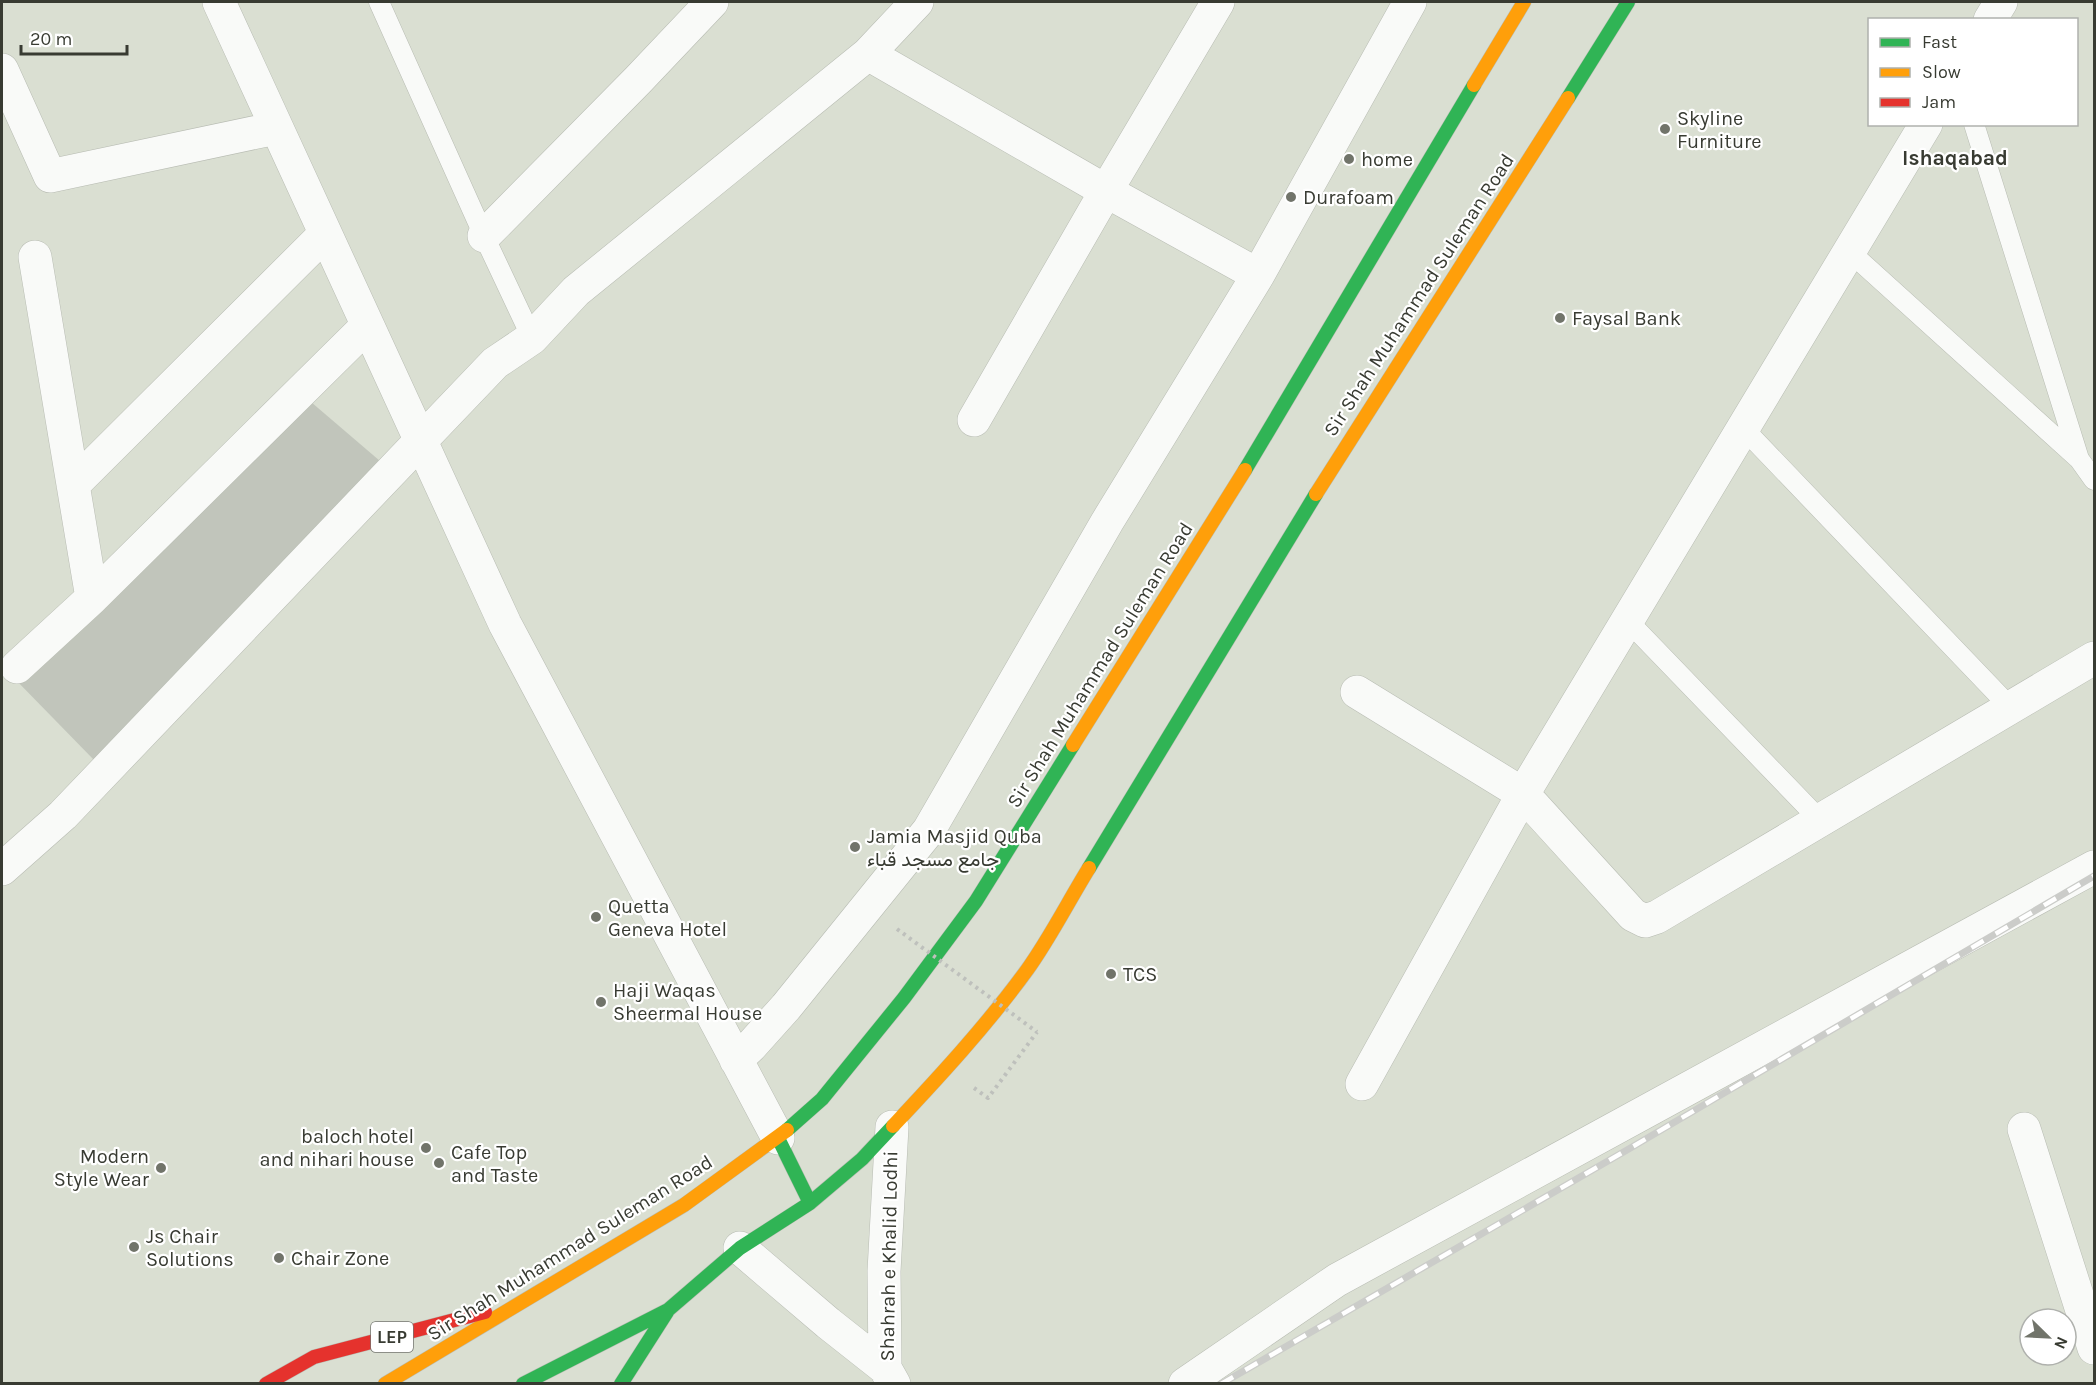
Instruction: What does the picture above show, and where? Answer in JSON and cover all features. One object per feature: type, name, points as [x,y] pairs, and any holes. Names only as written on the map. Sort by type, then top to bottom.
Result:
[{"type":"highway","name":"Sir Shah Muhammad Suleman Road","points":[[385,1383],[684,1205],[778,1138],[822,1099],[904,998],[976,901],[1251,460],[1524,2]]},
{"type":"highway","name":"Sir Shah Muhammad Suleman Road","points":[[523,1383],[668,1310],[740,1248],[810,1203],[862,1159],[993,1014],[1028,968],[1318,490],[1596,56],[1628,2]]},
{"type":"highway","points":[[778,1138],[810,1203]]},
{"type":"highway","name":"LEP","points":[[266,1383],[314,1357],[523,1301]]},
{"type":"highway","points":[[621,1383],[668,1310]]},
{"type":"street","points":[[219,2],[505,624],[778,1138]]},
{"type":"street","points":[[484,236],[638,80],[711,2]]},
{"type":"street","points":[[2,869],[63,815],[495,363],[532,338],[576,291],[868,54],[917,2]]},
{"type":"street","points":[[974,420],[1218,2]]},
{"type":"street","points":[[736,1060],[786,1006],[929,830],[1107,522],[1258,275],[1410,2]]},
{"type":"street","points":[[1991,18],[2001,2]]},
{"type":"street","points":[[868,54],[1106,191],[1258,275]]},
{"type":"street","points":[[2,70],[50,176],[276,128]]},
{"type":"street","points":[[1362,1084],[1523,794],[1925,126]]},
{"type":"street","points":[[73,485],[325,234]]},
{"type":"street","points":[[35,257],[92,598]]},
{"type":"street","points":[[17,667],[92,598],[367,326]]},
{"type":"street","points":[[1357,693],[1523,794],[1633,915],[1645,921],[2094,658]]},
{"type":"street","points":[[1185,1383],[1337,1280],[2094,867]]},
{"type":"street","name":"Shahrah e Khalid Lodhi","points":[[889,1376],[884,1271],[892,1127]]},
{"type":"street","points":[[2024,1129],[2094,1348]]},
{"type":"street","points":[[740,1248],[889,1376]]},
{"type":"lane","points":[[379,2],[532,338]]},
{"type":"lane","points":[[1975,126],[2079,459]]},
{"type":"lane","points":[[1850,252],[2079,459],[2094,480]]},
{"type":"lane","points":[[1743,428],[2010,708]]},
{"type":"lane","points":[[1627,620],[1819,819]]},
{"type":"path","points":[[897,929],[1036,1032],[988,1098]]},
{"type":"building","points":[[304,396],[380,461],[94,760],[12,676]]},
{"type":"railway","points":[[1221,1384],[1627,1150],[2094,876]]},
{"type":"traffic: fast","points":[[1568,98],[1628,2]]},
{"type":"traffic: fast","points":[[1245,470],[1474,85]]},
{"type":"traffic: fast","points":[[1089,868],[1316,494]]},
{"type":"traffic: fast","points":[[787,1130],[822,1099],[904,998],[976,901],[1073,745]]},
{"type":"traffic: fast","points":[[523,1384],[668,1310],[740,1248],[810,1203],[862,1159],[893,1126]]},
{"type":"traffic: fast","points":[[778,1138],[810,1203]]},
{"type":"traffic: fast","points":[[621,1384],[667,1312]]},
{"type":"traffic: slow","points":[[1474,85],[1524,2]]},
{"type":"traffic: slow","points":[[1316,494],[1568,98]]},
{"type":"traffic: slow","points":[[1073,745],[1245,470]]},
{"type":"traffic: slow","points":[[893,1126],[963,1050],[1012,990],[1043,945],[1089,868]]},
{"type":"traffic: slow","points":[[385,1384],[684,1205],[787,1130]]},
{"type":"traffic: jam","points":[[266,1384],[314,1357],[485,1312]]},
{"type":"place","name":"Skyline Furniture","points":[[1665,129]]},
{"type":"place","name":"home","points":[[1349,159]]},
{"type":"place","name":"Durafoam","points":[[1291,197]]},
{"type":"place","name":"Faysal Bank","points":[[1560,318]]},
{"type":"place","name":"Jamia Masjid Quba جامع مسجد قباء","points":[[855,847]]},
{"type":"place","name":"Quetta Geneva Hotel","points":[[596,917]]},
{"type":"place","name":"TCS","points":[[1111,974]]},
{"type":"place","name":"Haji Waqas Sheermal House","points":[[601,1002]]},
{"type":"place","name":"baloch hotel and nihari house","points":[[426,1148]]},
{"type":"place","name":"Cafe Top and Taste","points":[[439,1163]]},
{"type":"place","name":"Modern Style Wear","points":[[161,1168]]},
{"type":"place","name":"Js Chair Solutions","points":[[134,1247]]},
{"type":"place","name":"Chair Zone","points":[[279,1258]]},
{"type":"district","name":"Ishaqabad","points":[[1955,158]]}]
